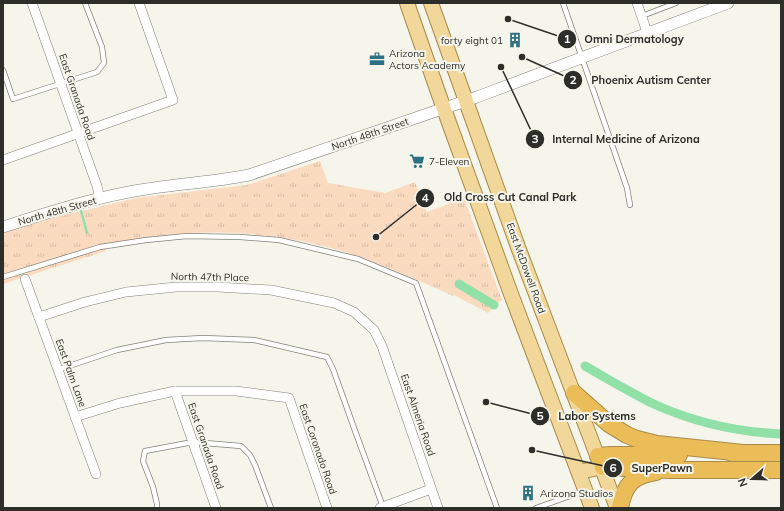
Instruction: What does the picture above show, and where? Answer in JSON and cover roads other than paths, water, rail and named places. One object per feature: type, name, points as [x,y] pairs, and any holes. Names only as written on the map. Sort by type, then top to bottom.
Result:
[{"type":"highway","points":[[574,393],[609,424],[637,439],[657,444],[743,453]]},
{"type":"highway","points":[[600,462],[611,455],[781,453]]},
{"type":"highway","points":[[600,462],[670,470],[781,470]]},
{"type":"highway","points":[[619,508],[625,490],[635,479],[648,473],[670,470]]},
{"type":"main road","points":[[407,3],[443,109],[592,508]]},
{"type":"main road","name":"East McDowell Road","points":[[431,3],[518,248],[619,508]]},
{"type":"main road","points":[[497,256],[518,248]]},
{"type":"main road","points":[[577,467],[600,462]]},
{"type":"street","name":"East Granada Road","points":[[32,3],[97,186],[100,199]]},
{"type":"street","points":[[3,160],[173,100],[139,3]]},
{"type":"street","points":[[637,3],[647,32]]},
{"type":"street","name":"North 48th Street","points":[[3,227],[54,211],[130,192],[226,180],[249,175],[466,101],[647,32],[728,3]]},
{"type":"street","name":"East Palm Lane","points":[[26,279],[57,370],[96,474]]},
{"type":"street","name":"North 47th Place","points":[[39,317],[84,302],[126,292],[176,287],[217,287],[271,290],[334,303],[354,312],[374,330]]},
{"type":"street","name":"East Almeria Road","points":[[374,330],[382,346],[438,508]]},
{"type":"street","name":"East Granada Road","points":[[175,391],[216,508]]},
{"type":"street","points":[[75,417],[120,403],[175,391]]},
{"type":"street","name":"East Coronado Road","points":[[175,391],[236,391],[289,398],[327,508]]},
{"type":"street","points":[[383,508],[432,489]]},
{"type":"lane","points":[[3,70],[13,99],[97,72],[104,63],[102,47],[85,3]]},
{"type":"lane","points":[[563,3],[627,188],[630,205]]},
{"type":"lane","points":[[642,16],[676,3]]},
{"type":"lane","points":[[3,277],[100,248],[146,240],[187,236],[240,237],[279,240],[358,259],[416,283],[497,508]]},
{"type":"lane","points":[[57,370],[117,350],[166,340],[196,338],[254,340],[327,357],[333,369],[383,508]]},
{"type":"lane","points":[[157,508],[153,487],[143,461],[145,451],[193,442],[241,446],[250,455],[255,465],[271,508]]},
{"type":"lane","points":[[536,508],[586,490]]},
{"type":"waterway","points":[[80,207],[87,233]]},
{"type":"waterway","points":[[459,284],[494,305]]},
{"type":"waterway","points":[[585,366],[656,405],[671,411],[717,425],[749,431],[781,434]]},
{"type":"place","name":"Omni Dermatology","points":[[508,19]]},
{"type":"place","name":"forty eight 01","points":[[515,40]]},
{"type":"place","name":"Phoenix Autism Center","points":[[522,57]]},
{"type":"place","name":"Arizona Actors Academy","points":[[377,59]]},
{"type":"place","name":"Internal Medicine of Arizona","points":[[501,67]]},
{"type":"place","name":"7-Eleven","points":[[417,161]]},
{"type":"place","name":"Old Cross Cut Canal Park","points":[[376,237]]},
{"type":"place","name":"Labor Systems","points":[[486,402]]},
{"type":"place","name":"SuperPawn","points":[[532,450]]},
{"type":"place","name":"Arizona Studios","points":[[528,493]]}]
